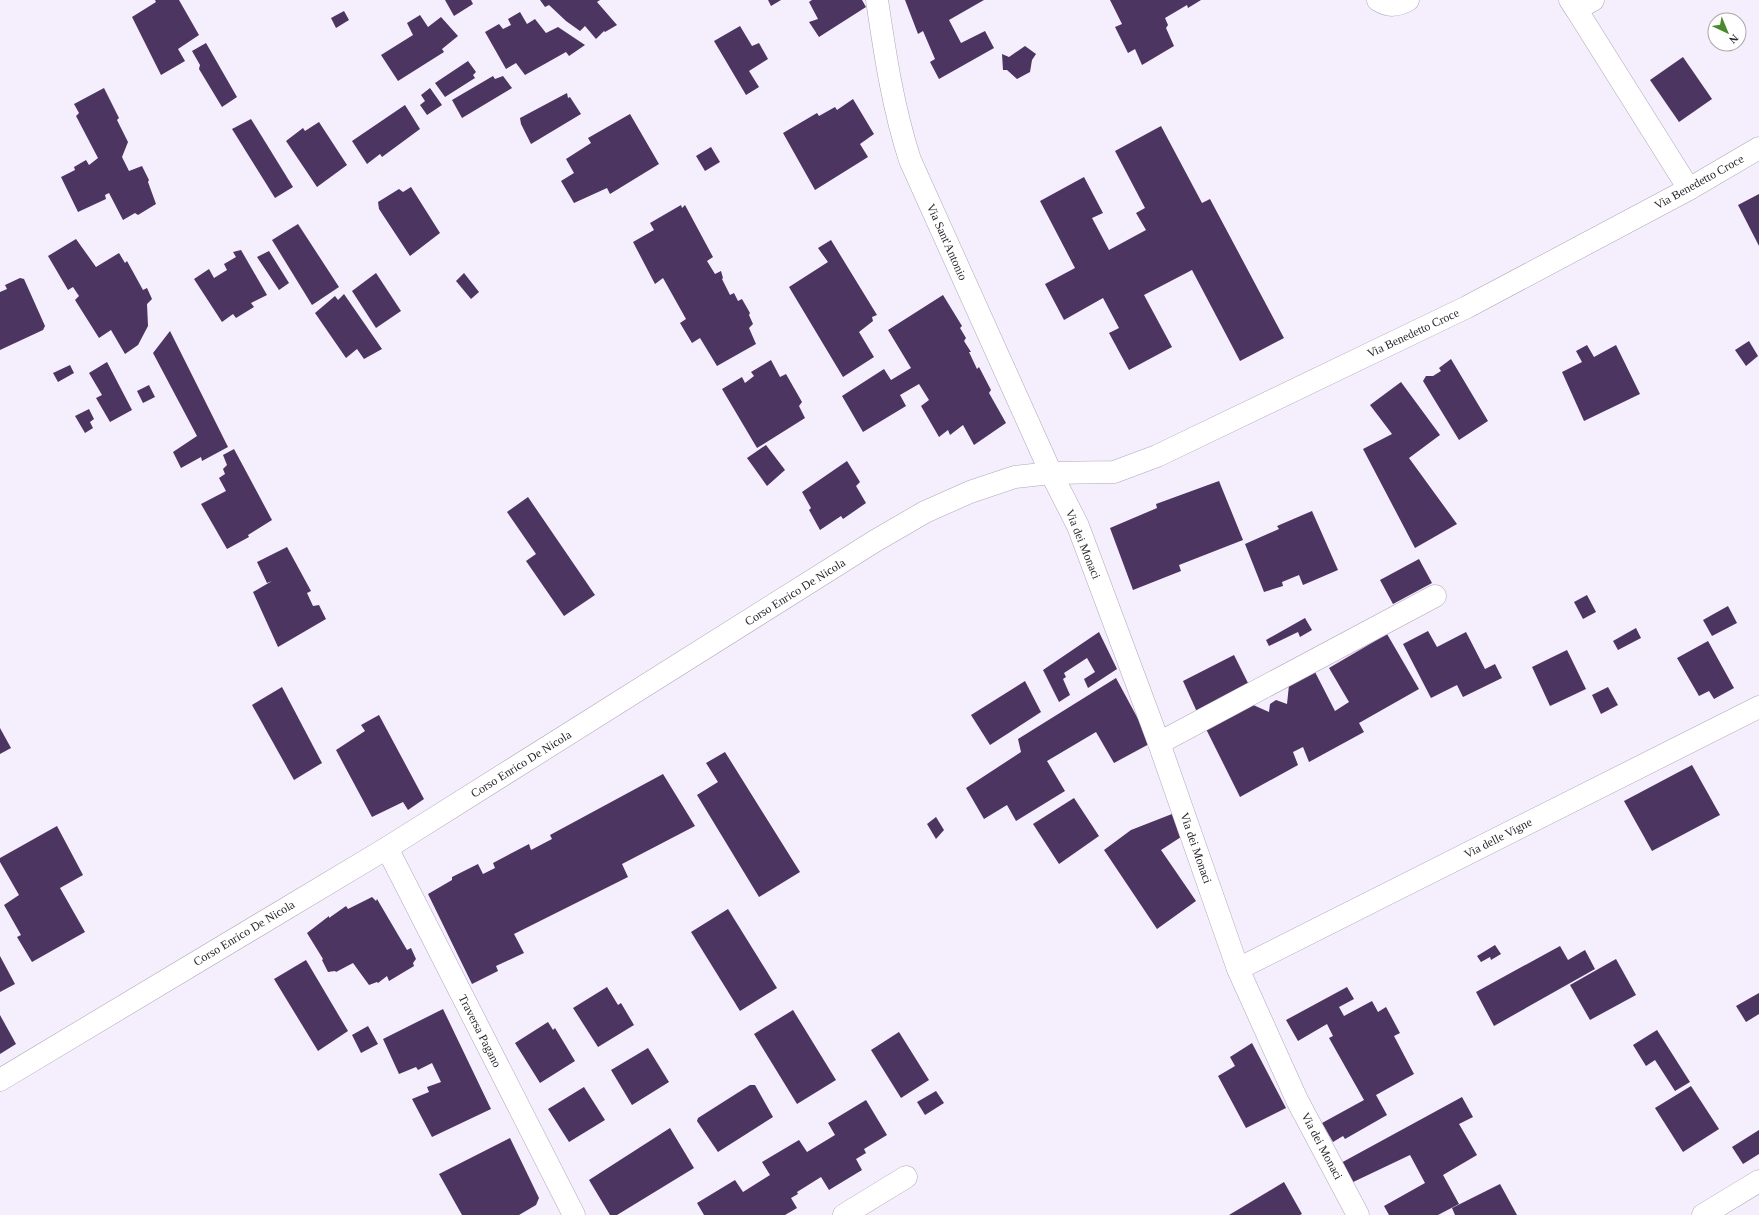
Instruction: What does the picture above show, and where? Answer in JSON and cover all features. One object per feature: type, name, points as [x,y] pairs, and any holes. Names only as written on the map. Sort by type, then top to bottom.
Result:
[{"type":"street","name":"Via Sant'Antonio","points":[[877,0],[886,67],[900,130],[910,160],[1051,473]]},
{"type":"street","points":[[1378,0],[1389,5],[1395,5],[1408,0]]},
{"type":"street","points":[[1580,3],[1689,189]]},
{"type":"street","name":"Via Benedetto Croce","points":[[1051,473],[1114,472],[1157,456],[1468,307],[1689,189],[1759,148]]},
{"type":"street","name":"Via dei Monaci","points":[[1051,473],[1078,526],[1159,743],[1238,969],[1297,1100],[1358,1215]]},
{"type":"street","name":"Corso Enrico De Nicola","points":[[0,1080],[387,848],[875,542],[926,512],[970,492],[1000,482],[1015,478],[1051,473]]},
{"type":"street","points":[[1159,743],[1435,596]]},
{"type":"street","name":"Via delle Vigne","points":[[1238,969],[1759,707]]},
{"type":"street","name":"Traversa Pagano","points":[[387,848],[574,1215]]},
{"type":"street","points":[[844,1215],[906,1177]]},
{"type":"street","points":[[1703,1215],[1759,1181]]},
{"type":"building","points":[[155,0],[179,0],[199,35],[178,49],[185,61],[161,75],[132,17],[156,2]]},
{"type":"building","points":[[445,0],[471,0],[473,4],[454,16]]},
{"type":"building","points":[[540,0],[600,0],[597,2],[617,25],[605,32],[604,31],[596,39],[585,26],[580,31],[566,21],[549,5],[545,7]]},
{"type":"building","points":[[768,0],[781,0],[771,6]]},
{"type":"building","points":[[812,0],[862,0],[866,7],[819,37],[809,22],[818,19],[809,2]]},
{"type":"building","points":[[905,0],[984,0],[949,20],[961,43],[985,31],[994,48],[939,79],[930,62],[935,59],[923,31],[918,34]]},
{"type":"building","points":[[1110,0],[1201,0],[1188,8],[1187,5],[1165,18],[1168,25],[1166,28],[1174,46],[1142,65],[1135,49],[1128,53],[1115,27],[1122,24]]},
{"type":"building","points":[[344,11],[349,20],[336,28],[331,18]]},
{"type":"building","points":[[520,12],[527,24],[535,19],[546,33],[558,27],[585,45],[569,56],[566,52],[525,75],[516,63],[506,69],[485,32],[499,24],[503,29],[511,25],[508,19]]},
{"type":"building","points":[[420,15],[428,27],[441,17],[458,36],[442,49],[444,52],[398,81],[381,55],[413,35],[407,23]]},
{"type":"building","points":[[740,26],[752,46],[759,43],[768,59],[749,71],[759,87],[746,95],[714,41]]},
{"type":"building","points":[[206,43],[237,97],[222,107],[199,69],[200,65],[192,51]]},
{"type":"building","points":[[1025,46],[1036,54],[1032,60],[1030,72],[1017,79],[1007,70],[1003,70],[1002,54],[1009,57]]},
{"type":"building","points":[[1683,57],[1712,99],[1679,122],[1650,80]]},
{"type":"building","points":[[468,61],[476,72],[473,75],[475,78],[445,97],[435,83]]},
{"type":"building","points":[[493,76],[495,79],[503,76],[512,88],[462,118],[452,100]]},
{"type":"building","points":[[104,88],[119,118],[117,120],[128,142],[122,157],[129,171],[142,166],[149,180],[148,182],[156,204],[138,215],[135,213],[123,220],[109,193],[105,195],[106,199],[78,212],[61,177],[75,170],[74,167],[86,160],[89,165],[98,158],[76,116],[79,113],[74,104]]},
{"type":"building","points":[[430,88],[442,105],[427,115],[420,105],[425,101],[421,95]]},
{"type":"building","points":[[567,93],[568,98],[570,97],[581,114],[531,144],[521,124],[520,118]]},
{"type":"building","points":[[853,99],[874,134],[860,144],[868,157],[815,190],[783,133],[817,113],[819,116],[835,107],[837,110]]},
{"type":"building","points":[[405,105],[420,129],[382,157],[380,154],[367,164],[352,141]]},
{"type":"building","points":[[630,114],[659,164],[610,194],[607,188],[574,203],[561,181],[574,173],[566,159],[591,143],[588,138]]},
{"type":"building","points":[[251,119],[293,187],[275,198],[232,129]]},
{"type":"building","points":[[319,122],[347,165],[317,187],[286,141],[303,128],[305,131]]},
{"type":"building","points":[[1161,126],[1202,203],[1210,199],[1284,338],[1240,361],[1192,270],[1144,295],[1172,347],[1129,370],[1109,333],[1119,328],[1103,298],[1064,320],[1045,284],[1075,268],[1040,201],[1084,177],[1103,213],[1092,218],[1109,250],[1146,230],[1136,213],[1145,208],[1115,151]]},
{"type":"building","points":[[711,147],[720,162],[705,171],[696,156]]},
{"type":"building","points":[[411,187],[440,233],[410,256],[379,209],[378,202],[399,189],[403,192]]},
{"type":"building","points":[[1759,194],[1759,246],[1738,205]]},
{"type":"building","points":[[681,205],[682,208],[685,205],[713,257],[707,261],[715,274],[721,271],[722,279],[730,295],[734,293],[738,301],[742,299],[750,313],[749,315],[753,324],[749,328],[756,344],[717,366],[700,338],[692,343],[680,323],[686,319],[663,278],[655,284],[633,242],[654,230],[650,223]]},
{"type":"building","points":[[298,224],[339,287],[312,305],[272,240]]},
{"type":"building","points":[[76,239],[96,267],[119,253],[125,263],[127,261],[143,290],[147,288],[152,299],[147,304],[148,326],[138,345],[125,354],[111,330],[99,338],[75,300],[79,296],[73,287],[68,290],[48,256]]},
{"type":"building","points":[[831,240],[877,315],[872,317],[873,321],[859,332],[874,357],[843,377],[789,287],[828,262],[818,248]]},
{"type":"building","points":[[241,250],[267,295],[251,303],[254,307],[236,318],[233,314],[222,322],[194,279],[209,269],[214,278],[227,270],[224,264],[236,257],[233,252]]},
{"type":"building","points":[[269,251],[289,283],[279,290],[257,257]]},
{"type":"building","points":[[376,273],[401,311],[376,328],[352,291]]},
{"type":"building","points":[[464,273],[479,292],[471,299],[456,281]]},
{"type":"building","points":[[20,278],[24,279],[45,326],[43,330],[0,350],[0,292],[7,289],[5,285]]},
{"type":"building","points":[[344,294],[382,349],[364,359],[357,349],[346,358],[315,313],[335,296],[338,300]]},
{"type":"building","points":[[943,295],[962,326],[960,328],[966,338],[964,341],[971,352],[969,352],[977,369],[979,367],[991,390],[989,393],[1006,423],[974,445],[963,425],[950,435],[948,430],[939,437],[921,406],[929,400],[919,384],[900,395],[906,406],[863,432],[842,396],[884,369],[891,380],[911,368],[888,330]]},
{"type":"building","points":[[170,331],[228,447],[202,461],[201,457],[181,468],[173,452],[197,436],[153,353]]},
{"type":"building","points":[[1749,341],[1758,356],[1746,366],[1735,350]]},
{"type":"building","points":[[1587,345],[1594,357],[1616,345],[1640,394],[1584,421],[1562,372],[1582,362],[1576,351]]},
{"type":"building","points":[[1451,359],[1488,421],[1459,440],[1423,381],[1426,376],[1433,376],[1441,371],[1439,368]]},
{"type":"building","points":[[771,360],[780,377],[786,374],[802,402],[799,406],[805,418],[757,448],[722,389],[742,377],[745,383],[754,376],[751,372]]},
{"type":"building","points":[[107,362],[132,410],[110,422],[96,398],[102,395],[89,373]]},
{"type":"building","points":[[70,365],[74,373],[58,382],[53,373]]},
{"type":"building","points":[[1401,382],[1440,435],[1409,458],[1457,524],[1415,548],[1363,449],[1392,434],[1370,405]]},
{"type":"building","points":[[149,385],[155,397],[143,403],[137,391]]},
{"type":"building","points":[[89,409],[94,419],[90,422],[93,428],[85,433],[75,416]]},
{"type":"building","points":[[766,445],[785,470],[767,486],[747,458]]},
{"type":"building","points":[[234,449],[272,520],[248,535],[249,537],[227,549],[201,504],[226,491],[219,478],[225,474],[223,469],[227,465],[223,455]]},
{"type":"building","points":[[847,461],[860,482],[856,486],[866,503],[843,519],[841,516],[820,530],[809,510],[811,508],[802,492]]},
{"type":"building","points":[[1219,481],[1243,540],[1179,565],[1181,571],[1133,590],[1110,528],[1157,508],[1156,504]]},
{"type":"building","points":[[528,497],[595,595],[564,616],[526,561],[536,554],[507,512]]},
{"type":"building","points":[[1312,511],[1338,570],[1303,585],[1299,575],[1282,582],[1283,586],[1264,592],[1245,544],[1279,529],[1277,526]]},
{"type":"building","points":[[287,547],[311,591],[307,593],[313,606],[319,605],[326,619],[278,647],[253,592],[272,581],[267,583],[257,562]]},
{"type":"building","points":[[1419,559],[1432,583],[1393,604],[1380,580]]},
{"type":"building","points":[[1587,595],[1596,612],[1583,619],[1574,602]]},
{"type":"building","points":[[1728,606],[1737,623],[1712,636],[1703,620]]},
{"type":"building","points":[[1305,618],[1312,630],[1300,637],[1298,632],[1269,646],[1266,640]]},
{"type":"building","points":[[1636,628],[1641,638],[1618,650],[1613,641]]},
{"type":"building","points":[[1428,631],[1437,647],[1466,632],[1485,669],[1495,664],[1502,678],[1463,697],[1457,685],[1431,698],[1403,644]]},
{"type":"building","points":[[1099,632],[1117,669],[1088,688],[1084,679],[1095,672],[1087,658],[1064,673],[1066,677],[1063,679],[1070,695],[1059,702],[1043,670]]},
{"type":"building","points":[[1387,634],[1419,689],[1359,723],[1364,732],[1309,762],[1303,747],[1293,752],[1298,765],[1240,797],[1206,729],[1251,704],[1269,712],[1270,704],[1276,700],[1287,704],[1289,685],[1315,672],[1335,711],[1349,702],[1329,668]]},
{"type":"building","points":[[1708,641],[1734,688],[1714,699],[1709,691],[1699,696],[1677,658]]},
{"type":"building","points":[[1567,650],[1586,689],[1550,706],[1532,667]]},
{"type":"building","points":[[1234,655],[1249,685],[1197,712],[1183,681]]},
{"type":"building","points":[[1116,678],[1151,743],[1114,763],[1096,732],[1047,761],[1065,791],[1016,821],[1007,805],[984,819],[966,788],[1021,752],[1018,739]]},
{"type":"building","points":[[1025,681],[1041,712],[990,745],[971,715]]},
{"type":"building","points":[[282,687],[322,763],[294,780],[252,705]]},
{"type":"building","points":[[1608,687],[1618,705],[1601,714],[1592,695]]},
{"type":"building","points":[[379,715],[424,799],[408,810],[403,802],[372,817],[336,750],[365,731],[361,725]]},
{"type":"building","points":[[0,728],[11,748],[0,754]]},
{"type":"building","points":[[725,752],[800,872],[759,897],[697,795],[718,782],[706,763]]},
{"type":"building","points":[[1692,765],[1720,815],[1652,851],[1624,801]]},
{"type":"building","points":[[663,774],[695,826],[622,864],[628,877],[514,934],[524,953],[496,966],[498,971],[472,984],[428,894],[452,880],[452,877],[478,864],[483,874],[495,868],[493,863],[529,844],[531,850],[552,839],[550,835]]},
{"type":"building","points":[[1074,798],[1099,836],[1059,864],[1033,824]]},
{"type":"building","points":[[1172,814],[1181,837],[1161,850],[1196,901],[1157,929],[1104,850],[1131,830]]},
{"type":"building","points":[[936,817],[944,830],[936,839],[927,824]]},
{"type":"building","points":[[57,826],[83,875],[60,888],[85,932],[32,962],[17,937],[21,935],[4,905],[19,895],[0,862],[0,858]]},
{"type":"building","points":[[372,897],[376,901],[377,899],[407,950],[411,948],[416,959],[413,963],[414,966],[389,981],[387,976],[378,983],[369,985],[353,963],[336,972],[328,972],[322,960],[323,959],[307,933],[329,916],[329,918],[346,906],[348,909]]},
{"type":"building","points":[[728,909],[777,988],[740,1011],[691,932]]},
{"type":"building","points":[[1495,945],[1501,954],[1491,960],[1490,957],[1481,962],[1477,956]]},
{"type":"building","points":[[1560,946],[1568,960],[1585,950],[1595,969],[1494,1026],[1476,992]]},
{"type":"building","points":[[0,956],[15,984],[0,992]]},
{"type":"building","points":[[1616,959],[1636,995],[1590,1020],[1570,985]]},
{"type":"building","points":[[306,960],[348,1031],[318,1051],[274,979]]},
{"type":"building","points":[[607,987],[618,1005],[621,1003],[634,1025],[598,1047],[573,1008]]},
{"type":"building","points":[[1347,987],[1354,999],[1339,1007],[1344,1016],[1372,1001],[1378,1012],[1386,1007],[1400,1033],[1394,1036],[1414,1074],[1376,1095],[1387,1115],[1345,1139],[1343,1136],[1333,1142],[1322,1123],[1364,1100],[1329,1038],[1333,1036],[1327,1024],[1298,1041],[1286,1020]]},
{"type":"building","points":[[1759,993],[1759,1014],[1746,1022],[1736,1006]]},
{"type":"building","points":[[443,1009],[491,1109],[432,1137],[412,1099],[429,1092],[427,1087],[441,1082],[432,1063],[418,1070],[416,1067],[399,1074],[383,1039]]},
{"type":"building","points":[[793,1010],[836,1080],[797,1104],[754,1034]]},
{"type":"building","points":[[0,1015],[16,1044],[0,1054]]},
{"type":"building","points":[[548,1022],[553,1030],[555,1028],[575,1061],[540,1083],[515,1043]]},
{"type":"building","points":[[368,1026],[378,1044],[361,1053],[352,1035]]},
{"type":"building","points":[[1657,1030],[1690,1082],[1675,1091],[1655,1060],[1646,1066],[1633,1045]]},
{"type":"building","points":[[899,1032],[929,1080],[901,1098],[871,1050]]},
{"type":"building","points":[[1252,1043],[1286,1108],[1246,1128],[1218,1076],[1235,1066],[1230,1057]]},
{"type":"building","points":[[648,1048],[669,1082],[632,1105],[611,1070]]},
{"type":"building","points":[[750,1085],[755,1085],[773,1117],[718,1152],[697,1121],[698,1118]]},
{"type":"building","points":[[1691,1086],[1719,1129],[1683,1152],[1655,1108]]},
{"type":"building","points":[[584,1087],[605,1120],[569,1142],[548,1109]]},
{"type":"building","points":[[936,1091],[944,1103],[925,1115],[917,1102]]},
{"type":"building","points":[[1462,1097],[1473,1117],[1459,1124],[1477,1155],[1443,1175],[1459,1204],[1438,1215],[1389,1215],[1384,1206],[1425,1183],[1410,1155],[1349,1184],[1339,1164]]},
{"type":"building","points":[[866,1100],[887,1135],[864,1149],[866,1153],[856,1159],[862,1170],[829,1190],[821,1177],[797,1192],[798,1194],[791,1198],[797,1208],[785,1215],[704,1215],[697,1203],[735,1180],[743,1192],[770,1175],[762,1162],[799,1140],[807,1152],[835,1135],[828,1123]]},
{"type":"building","points":[[670,1128],[694,1168],[617,1215],[610,1215],[589,1180]]},
{"type":"building","points":[[1759,1130],[1759,1154],[1743,1164],[1732,1147]]},
{"type":"building","points":[[510,1138],[539,1198],[536,1205],[519,1215],[462,1215],[439,1174]]},
{"type":"building","points":[[1284,1182],[1302,1214],[1229,1215]]},
{"type":"building","points":[[1500,1184],[1517,1215],[1455,1215],[1452,1208]]}]
